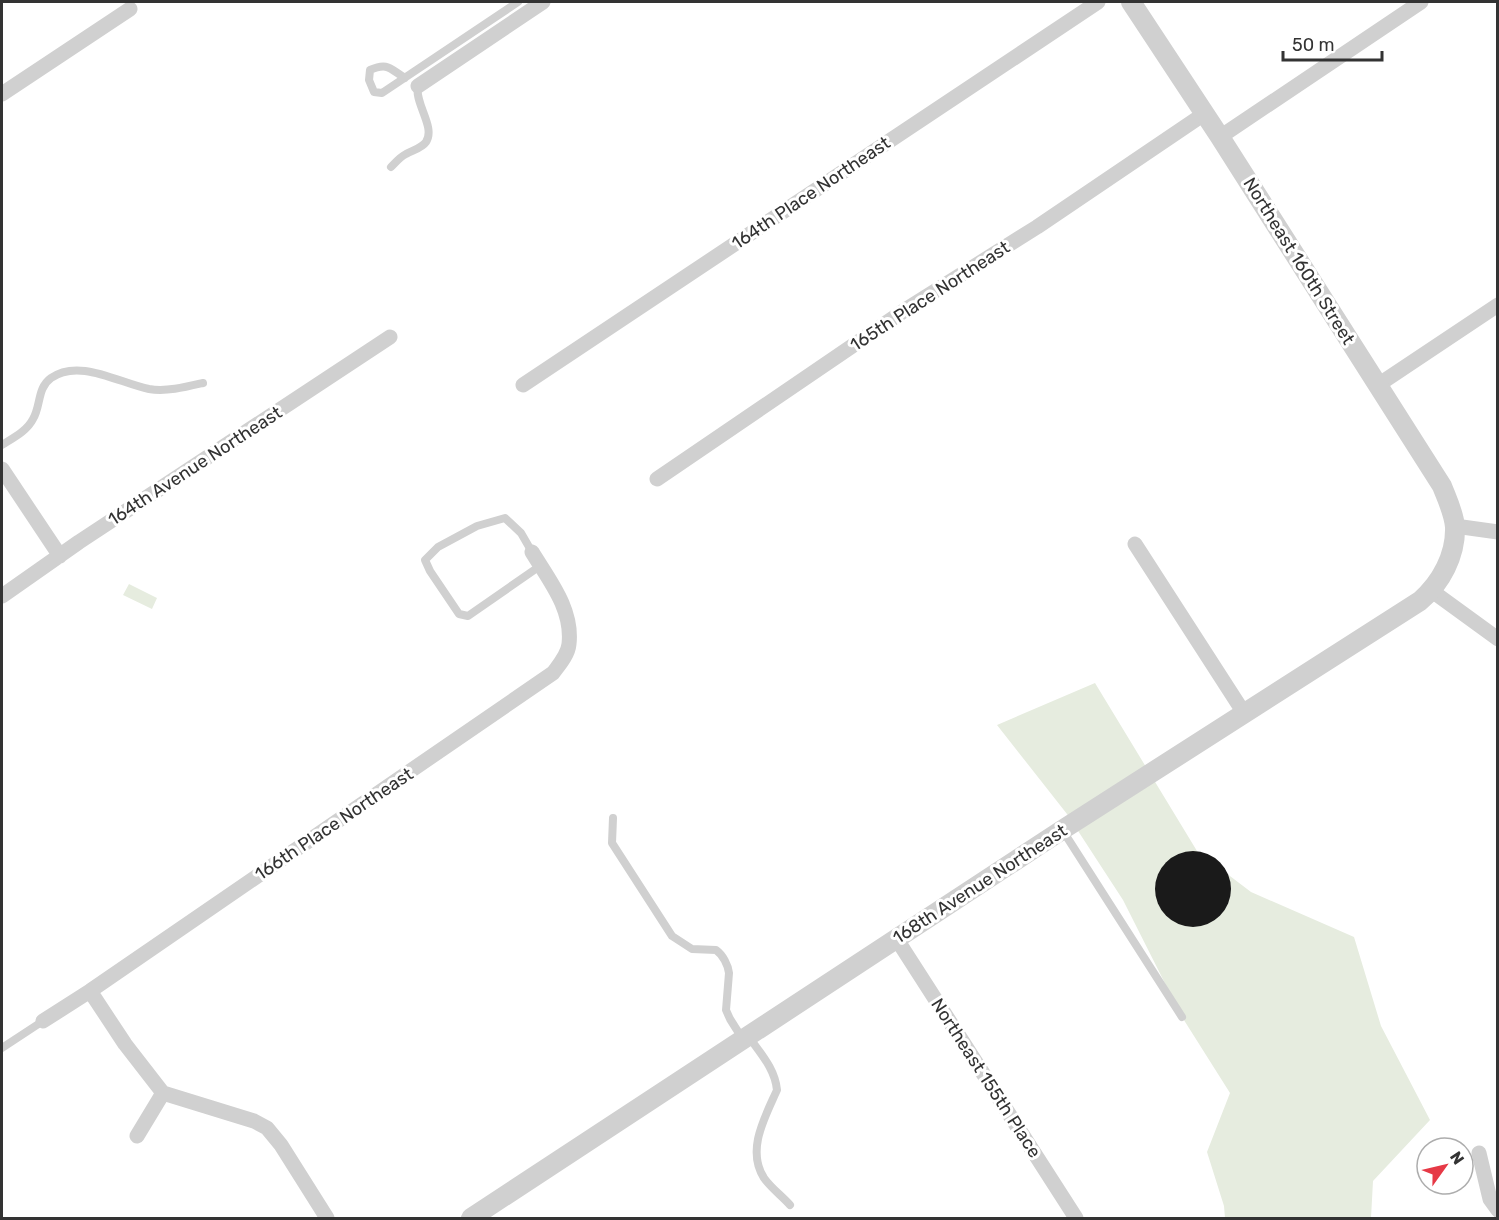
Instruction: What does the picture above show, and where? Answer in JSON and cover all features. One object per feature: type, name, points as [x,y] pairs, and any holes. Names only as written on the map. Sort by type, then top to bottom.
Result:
[{"type":"street","points":[[411,82],[543,2]]},
{"type":"street","name":"164th Place Northeast","points":[[523,385],[1098,2]]},
{"type":"street","name":"Northeast 160th Street","points":[[1131,2],[1220,137],[1442,486],[1455,526]]},
{"type":"street","points":[[1220,137],[1421,2]]},
{"type":"street","points":[[2,94],[130,9]]},
{"type":"street","name":"165th Place Northeast","points":[[657,479],[908,308],[1037,227],[1204,114]]},
{"type":"street","points":[[1378,385],[1497,305]]},
{"type":"street","name":"164th Avenue Northeast","points":[[2,596],[390,337]]},
{"type":"street","points":[[2,469],[60,556]]},
{"type":"street","points":[[1455,526],[1497,532]]},
{"type":"street","name":"168th Avenue Northeast","points":[[471,1218],[1062,830],[1420,601],[1432,591],[1453,553],[1455,526]]},
{"type":"street","points":[[1135,544],[1244,713]]},
{"type":"street","name":"166th Place Northeast","points":[[43,1020],[90,991],[553,673],[563,660],[569,646],[568,620],[558,594],[532,552]]},
{"type":"street","points":[[1432,591],[1497,639]]},
{"type":"street","name":"Northeast 155th Place","points":[[896,938],[1076,1218]]},
{"type":"street","points":[[90,991],[125,1044],[163,1093],[254,1121],[267,1128],[281,1145],[327,1218]]},
{"type":"street","points":[[137,1136],[163,1093]]},
{"type":"street","points":[[1479,1153],[1490,1199],[1497,1210]]},
{"type":"lane","points":[[392,167],[403,156],[426,143],[429,136],[428,126],[411,82],[387,66],[370,70],[369,80],[374,92],[382,93],[411,82],[518,2]]},
{"type":"lane","points":[[2,445],[27,429],[34,418],[42,387],[51,378],[66,371],[81,369],[150,389],[178,389],[203,383]]},
{"type":"lane","points":[[532,552],[521,533],[505,518],[477,526],[438,547],[424,560],[459,614],[468,616],[540,566]]},
{"type":"lane","points":[[613,818],[612,843],[672,936],[692,949],[719,951],[728,967],[726,1010],[730,1019],[772,1071],[776,1082],[777,1090],[758,1136],[756,1156],[764,1178],[790,1205]]},
{"type":"lane","points":[[1062,830],[1182,1017]]},
{"type":"lane","name":"166th Place Northeast","points":[[2,1048],[43,1020]]},
{"type":"shaded area","points":[[129,584],[157,598],[152,609],[123,595]]},
{"type":"shaded area","points":[[1095,683],[1197,851],[1251,892],[1354,937],[1381,1026],[1430,1120],[1373,1181],[1371,1218],[1225,1218],[1224,1206],[1207,1152],[1230,1093],[1182,1017],[1123,900],[1067,814],[997,725]]},
{"type":"building","points":[[1193,851],[1207,854],[1220,862],[1228,875],[1231,889],[1228,903],[1220,916],[1207,924],[1193,927],[1179,924],[1166,916],[1158,903],[1155,889],[1158,875],[1166,862],[1179,854]]}]
